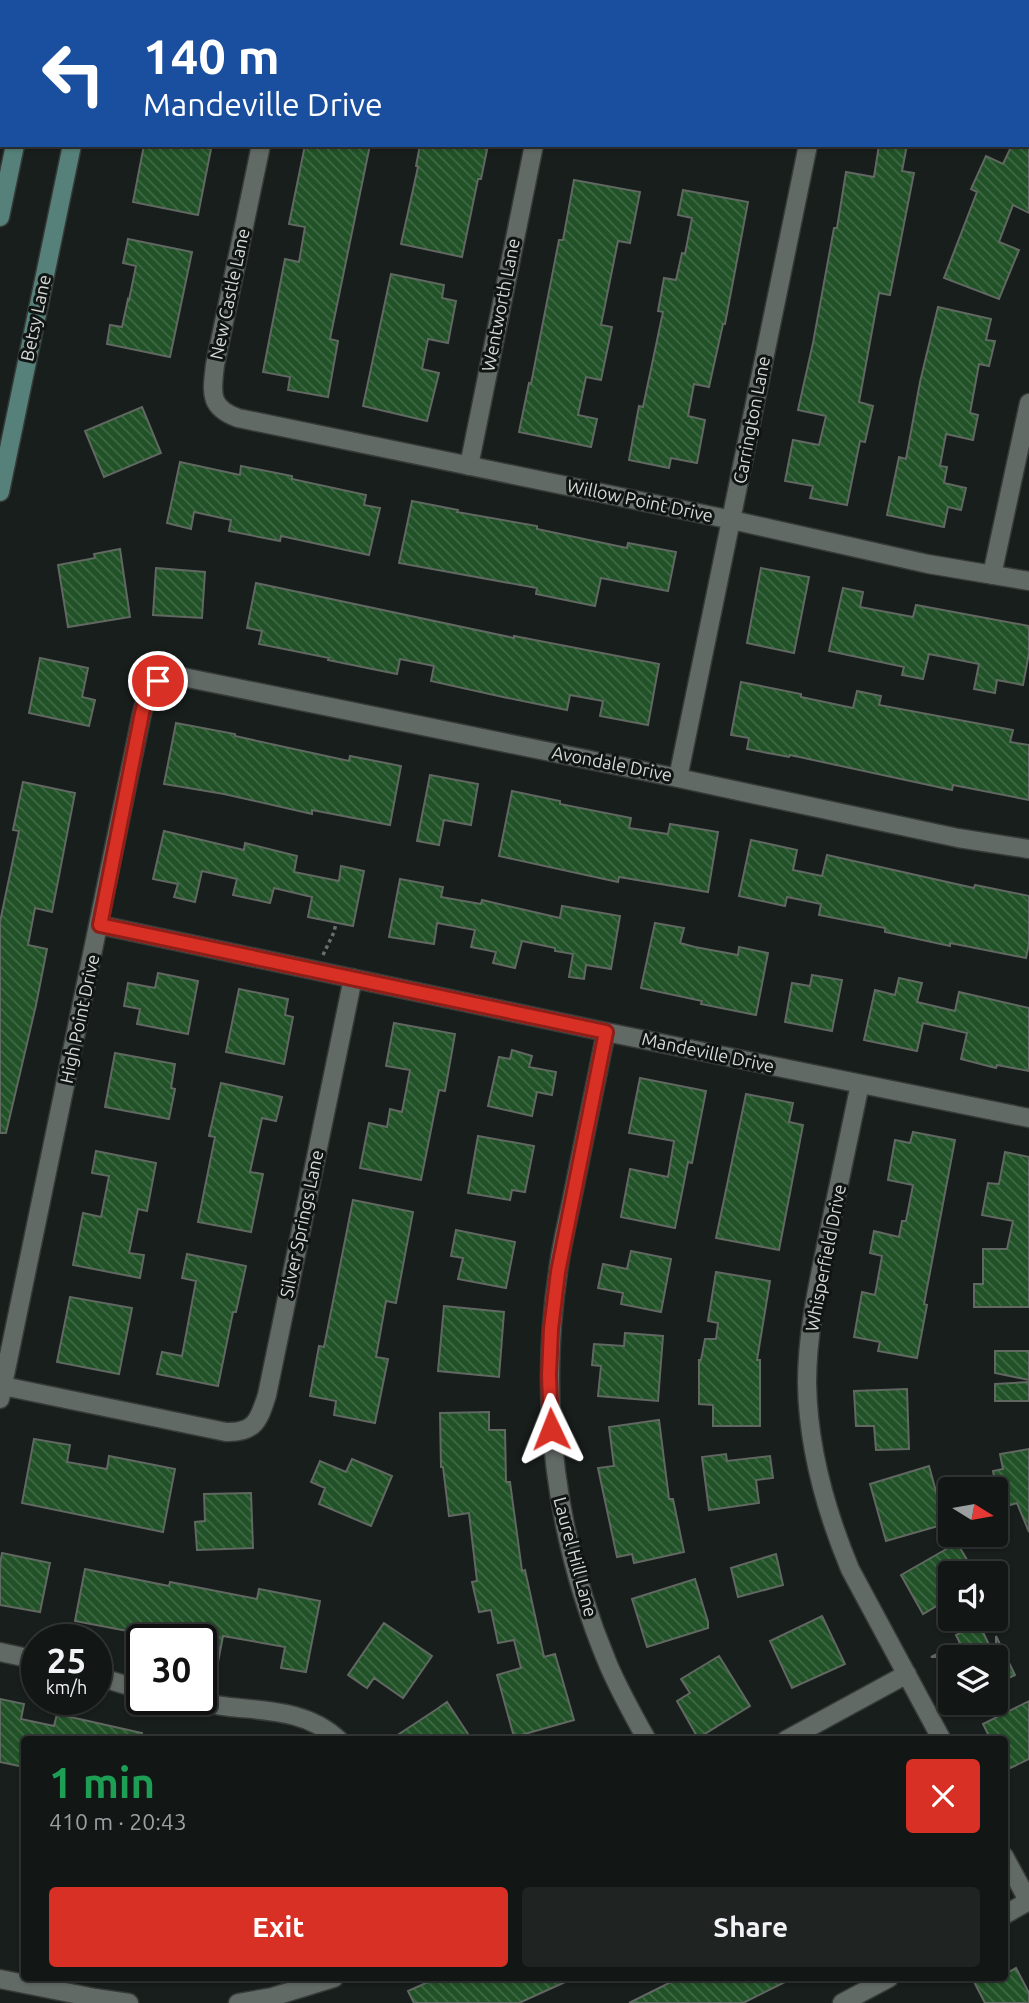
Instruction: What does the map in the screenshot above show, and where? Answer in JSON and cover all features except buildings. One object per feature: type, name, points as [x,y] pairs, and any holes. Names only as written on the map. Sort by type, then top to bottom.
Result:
[{"type":"main road","points":[[0,217],[15,147]]},
{"type":"main road","name":"Betsy Lane","points":[[0,492],[72,147]]},
{"type":"street","name":"New Castle Lane","points":[[250,420],[226,414],[216,406],[212,394],[215,365],[261,147]]},
{"type":"street","name":"Wentworth Lane","points":[[469,466],[534,147]]},
{"type":"street","name":"Carrington Lane","points":[[678,778],[808,147]]},
{"type":"street","points":[[992,575],[1029,403]]},
{"type":"street","name":"Willow Point Drive","points":[[250,420],[732,520],[928,564],[1029,581]]},
{"type":"street","name":"High Point Drive","points":[[1,1392],[147,695],[158,681],[167,676],[196,680]]},
{"type":"street","name":"Avondale Drive","points":[[196,680],[958,838],[1029,849]]},
{"type":"street","name":"Mandeville Drive","points":[[100,925],[1029,1118]]},
{"type":"street","name":"Silver Springs Lane","points":[[1,1392],[238,1433],[249,1429],[262,1412],[267,1395],[353,978]]},
{"type":"street","name":"Laurel Hill Lane","points":[[606,1032],[558,1272],[551,1329],[551,1429],[558,1489],[575,1569],[607,1662],[645,1736]]},
{"type":"street","name":"Whisperfield Drive","points":[[860,1084],[816,1297],[807,1382],[816,1470],[850,1569],[940,1736]]},
{"type":"street","points":[[0,1652],[21,1657]]},
{"type":"street","points":[[793,1736],[907,1674]]},
{"type":"street","points":[[217,1704],[289,1714],[313,1722],[335,1736]]},
{"type":"street","points":[[1008,1863],[1029,1902],[1008,1913]]},
{"type":"street","points":[[0,1979],[129,2003]]},
{"type":"street","points":[[239,2003],[272,1997],[324,1981]]},
{"type":"street","points":[[842,2003],[883,1981]]},
{"type":"path","points":[[321,971],[323,956],[336,923]]},
{"type":"route","points":[[158,681],[147,695],[142,713],[100,925],[606,1032],[558,1272],[551,1329],[551,1429]]}]
